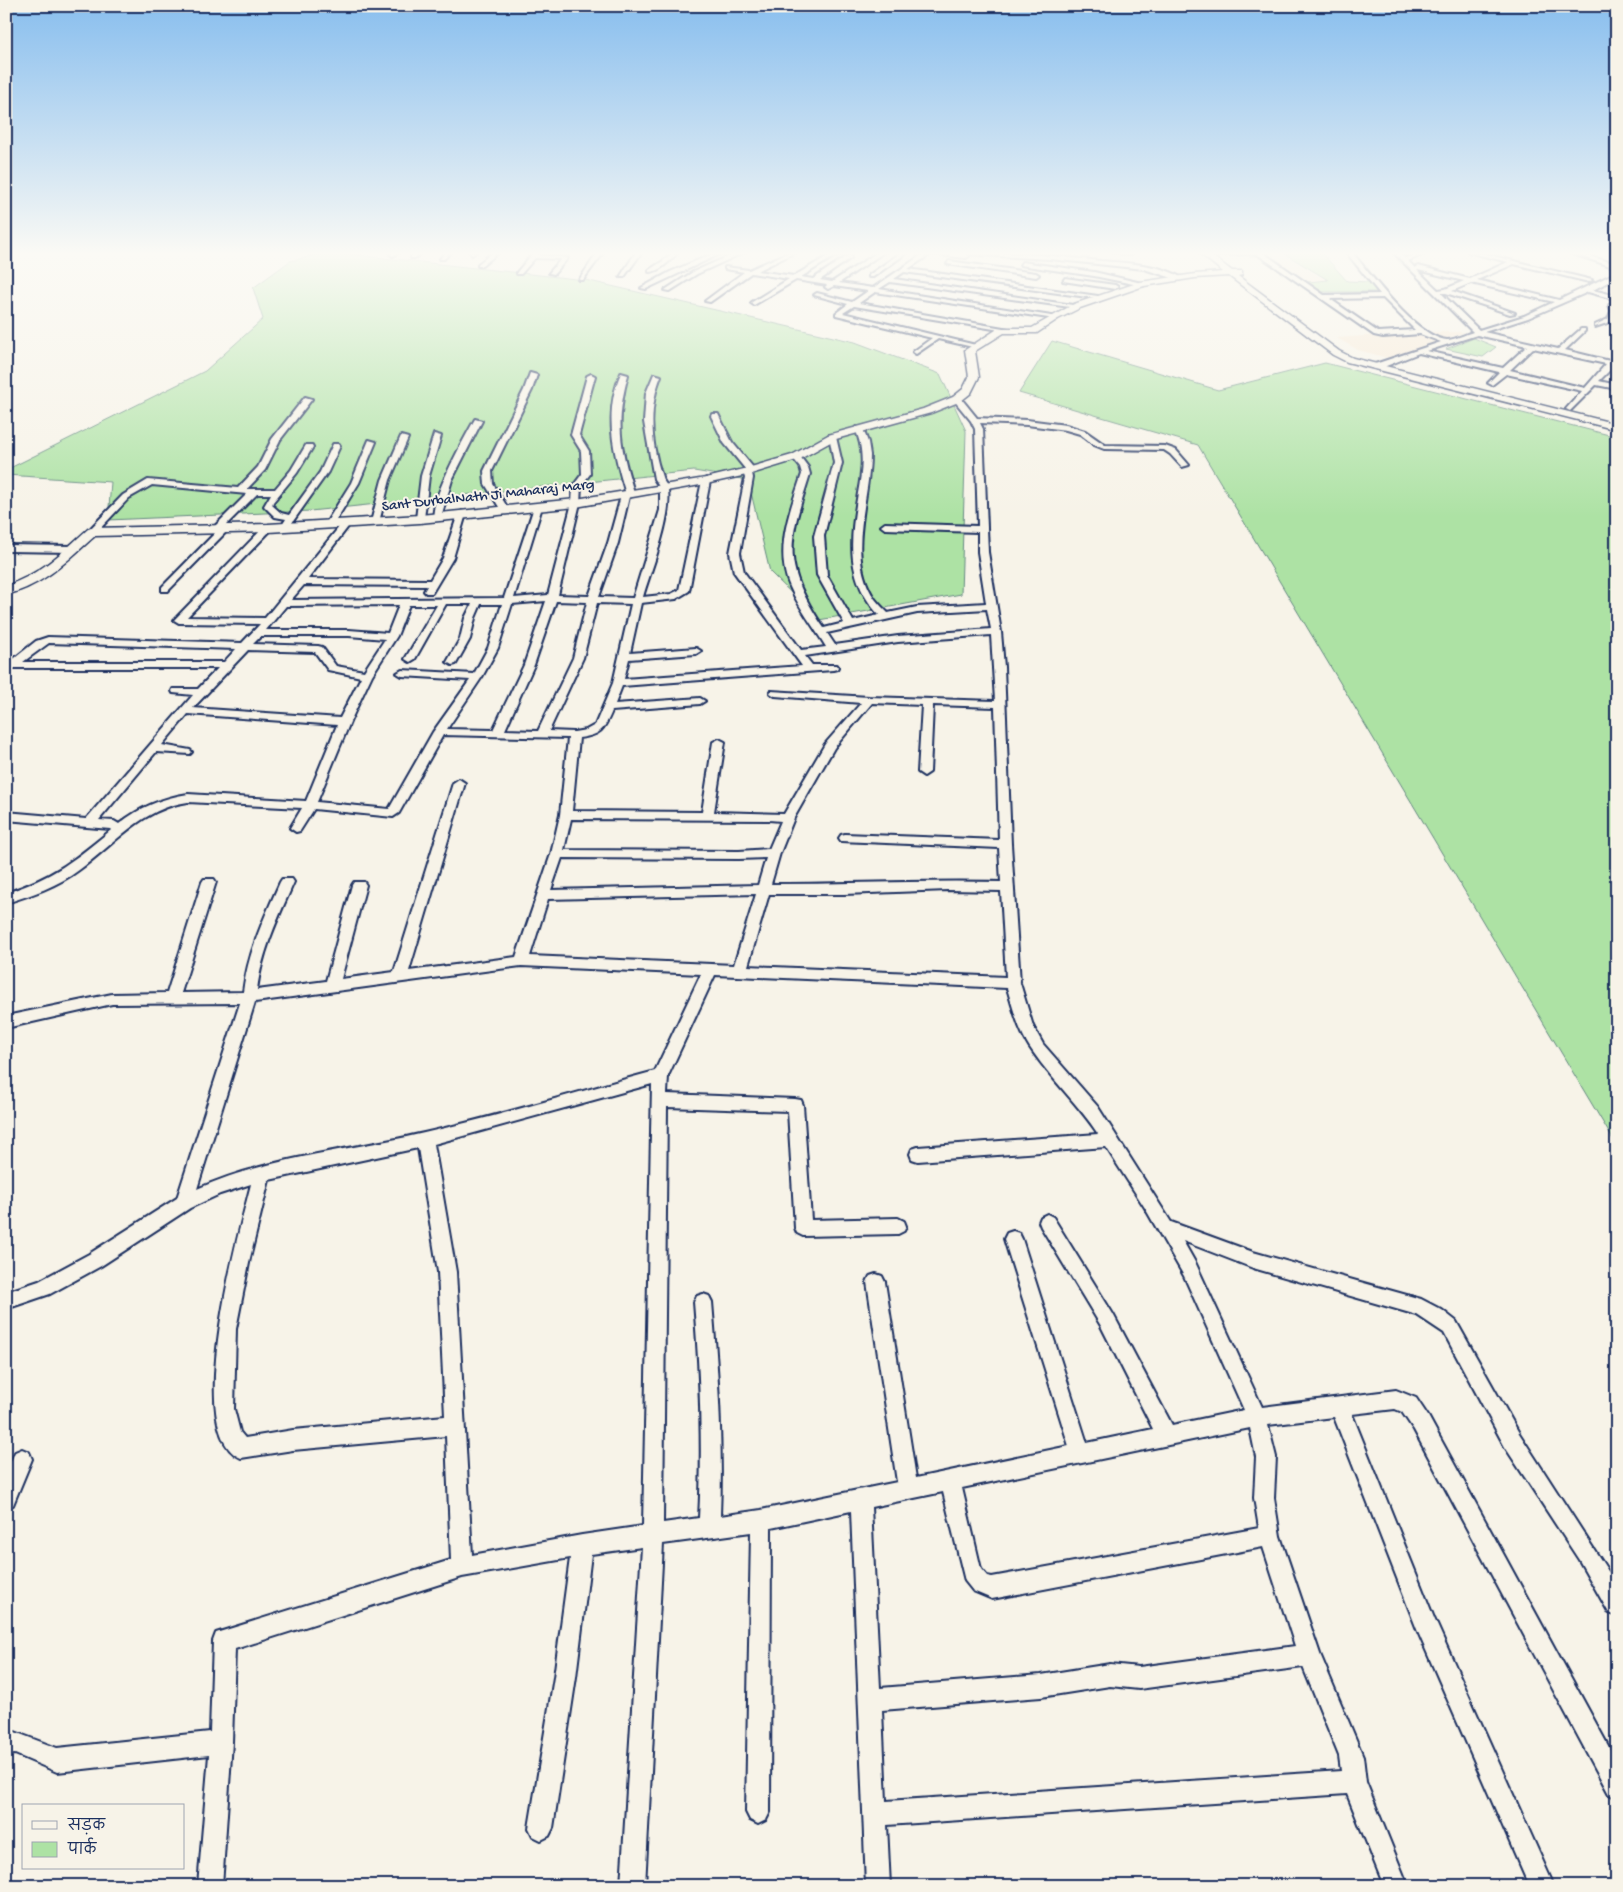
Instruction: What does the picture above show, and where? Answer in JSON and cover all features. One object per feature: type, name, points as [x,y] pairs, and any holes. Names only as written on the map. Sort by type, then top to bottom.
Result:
[{"type":"street","points":[[916,352],[933,340]]},
{"type":"street","points":[[952,340],[976,346],[986,340]]},
{"type":"street","points":[[1320,340],[1336,353],[1350,360],[1380,365],[1617,420]]},
{"type":"street","points":[[1442,340],[1447,342]]},
{"type":"street","points":[[1380,365],[1453,340]]},
{"type":"street","points":[[1511,340],[1614,361]]},
{"type":"street","points":[[1560,351],[1572,340]]},
{"type":"street","points":[[1492,383],[1532,345]]},
{"type":"street","name":"Sant DurbalNath Ji Maharaj Marg","points":[[92,532],[268,528],[288,522],[347,523],[420,519],[576,503],[749,472],[796,458],[832,437],[941,406],[957,399],[967,391],[974,377],[970,350],[976,346]]},
{"type":"street","points":[[1419,351],[1502,372],[1586,390]]},
{"type":"street","points":[[1570,409],[1614,361]]},
{"type":"street","points":[[1380,365],[1617,427]]},
{"type":"street","points":[[505,510],[489,484],[488,471],[525,396],[533,374]]},
{"type":"street","points":[[542,734],[578,658],[593,599],[628,495],[620,464],[616,427],[616,410],[624,375]]},
{"type":"street","points":[[498,732],[529,665],[552,598],[576,503],[576,490],[586,474],[585,451],[575,435],[591,376]]},
{"type":"street","points":[[439,732],[574,735],[596,731],[600,727],[618,683],[637,601],[664,510],[664,488],[658,479],[648,422],[650,394],[657,376]]},
{"type":"street","points":[[1593,382],[1617,387]]},
{"type":"street","points":[[240,491],[262,468],[276,439],[308,399]]},
{"type":"street","points":[[957,399],[975,420],[979,428],[983,552],[996,632],[1005,844],[1014,982],[1026,1027],[1038,1048],[1092,1112],[1165,1227],[1190,1270],[1257,1417],[1266,1457],[1264,1498],[1270,1536],[1308,1655],[1351,1756],[1354,1782],[1396,1886]]},
{"type":"street","points":[[715,416],[728,443],[749,472],[735,553],[736,563],[747,585],[809,669]]},
{"type":"street","points":[[975,420],[1033,424],[1077,430],[1088,435],[1104,447],[1165,448],[1173,452],[1186,465]]},
{"type":"street","points":[[437,517],[439,503],[446,485],[478,421]]},
{"type":"street","points":[[859,429],[864,438],[867,457],[858,516],[857,562],[869,598],[885,616]]},
{"type":"street","points":[[420,519],[420,492],[424,472],[437,436]]},
{"type":"street","points":[[832,437],[838,463],[819,536],[822,575],[850,624]]},
{"type":"street","points":[[375,522],[386,480],[404,438]]},
{"type":"street","points":[[330,522],[355,483],[372,442]]},
{"type":"street","points":[[309,447],[294,471],[269,502],[269,509],[288,522],[324,472],[336,446]]},
{"type":"street","points":[[796,458],[804,467],[806,474],[791,524],[787,562],[794,586],[832,648]]},
{"type":"street","points":[[281,603],[478,602],[552,598],[637,601],[673,597],[684,591],[706,481]]},
{"type":"street","points":[[6,591],[30,582],[47,572],[122,502],[150,482],[240,491],[277,492]]},
{"type":"street","points":[[165,589],[254,492]]},
{"type":"street","points":[[6,898],[43,886],[75,867],[118,832],[161,802],[178,798],[310,805],[393,813],[439,732],[477,678],[492,648],[538,507]]},
{"type":"street","points":[[423,602],[448,558],[462,514]]},
{"type":"street","points":[[89,823],[202,692],[258,633],[347,523]]},
{"type":"street","points":[[885,526],[982,529]]},
{"type":"street","points":[[267,621],[179,620],[268,528]]},
{"type":"street","points":[[6,548],[73,549]]},
{"type":"street","points":[[301,582],[434,583]]},
{"type":"street","points":[[296,828],[310,805],[344,722],[368,674],[392,636],[405,602]]},
{"type":"street","points":[[410,659],[443,602]]},
{"type":"street","points":[[452,662],[465,639],[470,618],[478,602]]},
{"type":"street","points":[[822,631],[917,610],[992,606]]},
{"type":"street","points":[[798,654],[898,639],[996,632]]},
{"type":"street","points":[[258,633],[349,633],[392,636]]},
{"type":"street","points":[[9,668],[40,643],[48,640],[157,642],[243,648],[318,649],[332,668],[368,674]]},
{"type":"street","points":[[625,656],[696,651]]},
{"type":"street","points":[[9,668],[228,665]]},
{"type":"street","points":[[618,683],[833,667]]},
{"type":"street","points":[[402,673],[477,678]]},
{"type":"street","points":[[177,691],[202,692]]},
{"type":"street","points":[[774,693],[869,700],[1000,704]]},
{"type":"street","points":[[740,970],[774,853],[788,818],[829,746],[869,700]]},
{"type":"street","points":[[607,708],[700,701]]},
{"type":"street","points":[[924,772],[928,702]]},
{"type":"street","points":[[186,711],[344,722]]},
{"type":"street","points":[[521,961],[557,854],[566,815],[574,735]]},
{"type":"street","points":[[707,816],[716,774],[719,742]]},
{"type":"street","points":[[154,748],[186,752]]},
{"type":"street","points":[[400,977],[459,783]]},
{"type":"street","points":[[566,815],[788,818]]},
{"type":"street","points":[[6,816],[114,825],[118,832]]},
{"type":"street","points":[[846,838],[1005,844]]},
{"type":"street","points":[[557,854],[739,855],[774,853]]},
{"type":"street","points":[[172,999],[209,882]]},
{"type":"street","points":[[184,1203],[249,996],[260,944],[287,882]]},
{"type":"street","points":[[332,986],[359,885]]},
{"type":"street","points":[[544,895],[763,888],[844,889],[948,885],[1008,887]]},
{"type":"street","points":[[6,1022],[112,999],[249,996],[521,961],[1014,982]]},
{"type":"street","points":[[633,1886],[653,1535],[660,1076],[711,968]]},
{"type":"street","points":[[6,1301],[44,1288],[86,1265],[184,1203],[216,1188],[262,1174],[425,1140],[660,1076]]},
{"type":"street","points":[[659,1100],[795,1105],[803,1228],[898,1226]]},
{"type":"street","points":[[425,1140],[447,1272],[462,1567]]},
{"type":"street","points":[[918,1154],[1111,1140]]},
{"type":"street","points":[[262,1174],[241,1258],[227,1328],[224,1409],[232,1438],[241,1448],[293,1440],[456,1425]]},
{"type":"street","points":[[1047,1222],[1107,1320],[1166,1434]]},
{"type":"street","points":[[1165,1227],[1253,1260],[1421,1308],[1436,1316],[1450,1327],[1512,1440],[1586,1553],[1617,1605]]},
{"type":"street","points":[[1013,1239],[1081,1454]]},
{"type":"street","points":[[876,1282],[908,1490]]},
{"type":"street","points":[[702,1302],[710,1388],[712,1462],[709,1528]]},
{"type":"street","points":[[210,1886],[221,1742],[224,1641],[462,1567],[582,1545],[761,1520],[1081,1454],[1166,1434],[1257,1417],[1340,1408],[1396,1399],[1409,1405],[1421,1423],[1617,1786]]},
{"type":"street","points":[[1340,1408],[1426,1624],[1542,1886]]},
{"type":"street","points":[[6,1498],[22,1460]]},
{"type":"street","points":[[950,1481],[972,1574],[980,1584],[992,1588],[1270,1536]]},
{"type":"street","points":[[861,1500],[878,1886]]},
{"type":"street","points":[[758,1812],[761,1520]]},
{"type":"street","points":[[542,1828],[565,1677],[582,1545]]},
{"type":"street","points":[[870,1700],[1041,1686],[1110,1675],[1139,1678],[1308,1655]]},
{"type":"street","points":[[6,1744],[15,1743],[57,1760],[221,1742]]},
{"type":"street","points":[[874,1814],[1354,1782]]},
{"type":"shaded area","points":[[1341,340],[1441,340],[1388,358],[1358,350]]},
{"type":"green space","points":[[239,340],[848,340],[855,342],[940,374],[966,431],[961,594],[819,620],[770,572],[748,480],[694,471],[310,511],[108,520],[111,482],[6,475],[6,470],[205,371]]},
{"type":"green space","points":[[1468,340],[1480,340],[1496,347],[1483,357],[1446,349]]},
{"type":"green space","points":[[1052,341],[1218,390],[1325,363],[1617,437],[1617,1146],[1198,445],[1019,393]]}]
